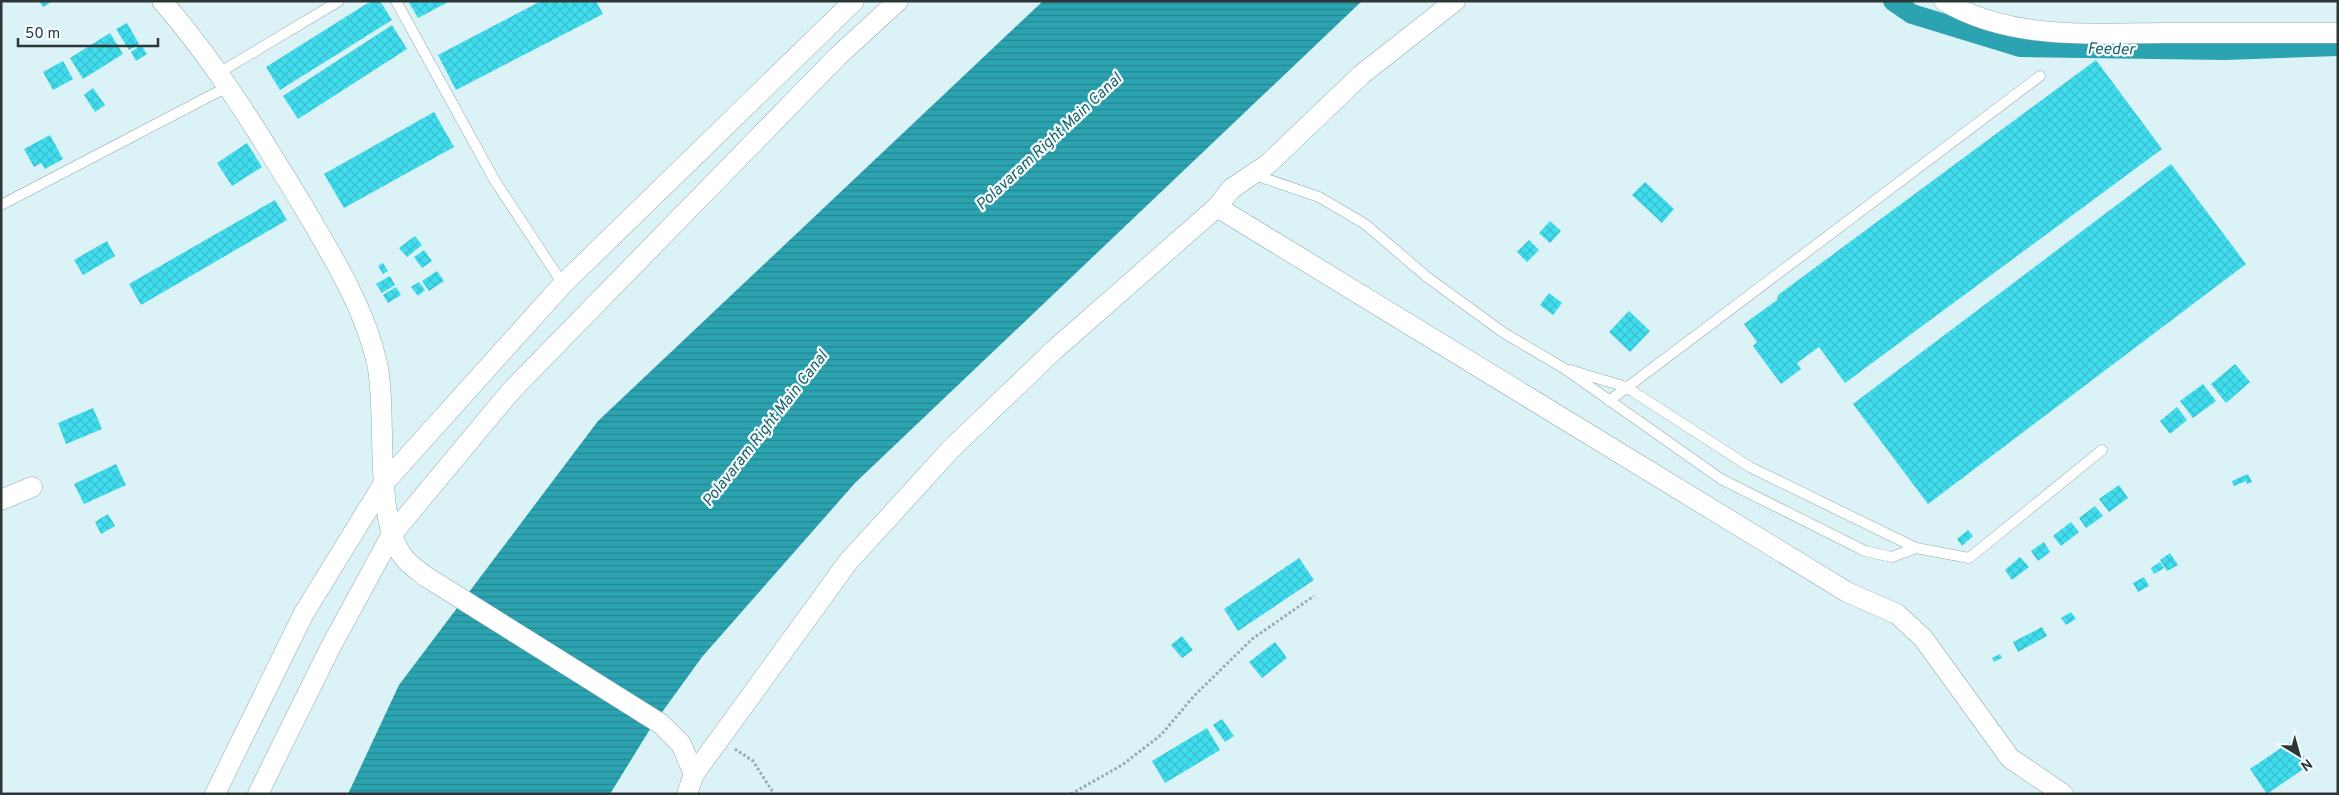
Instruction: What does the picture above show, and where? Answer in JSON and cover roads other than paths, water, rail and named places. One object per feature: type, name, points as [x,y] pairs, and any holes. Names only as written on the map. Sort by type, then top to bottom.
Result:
[{"type":"street","points":[[162,1],[223,80],[253,123],[339,268],[364,318],[377,364],[384,483],[392,534],[405,559],[425,576],[661,724],[681,744],[694,774]]},
{"type":"street","points":[[215,794],[304,613],[384,483],[563,284],[854,1]]},
{"type":"street","points":[[258,794],[329,650],[392,534],[511,391],[810,85],[898,1]]},
{"type":"street","points":[[687,794],[694,774],[848,562],[951,450],[1053,351],[1217,207],[1231,189],[1268,164],[1361,75],[1455,1]]},
{"type":"street","points":[[1944,1],[1959,10],[2013,28],[2061,33],[2338,33]]},
{"type":"street","points":[[1217,207],[1847,592],[1897,614],[1924,638],[2010,758],[2063,794]]},
{"type":"street","points":[[1,500],[32,487]]},
{"type":"lane","points":[[1,205],[223,80],[339,1]]},
{"type":"lane","points":[[396,1],[495,181],[563,284]]},
{"type":"lane","points":[[1609,401],[2040,76]]},
{"type":"lane","points":[[1251,174],[1319,197],[1365,224],[1428,277],[1504,333],[1565,369],[1721,478],[1865,551],[1892,557],[1916,548]]},
{"type":"lane","points":[[1565,369],[1626,387],[1750,467],[1916,548],[1969,558],[2102,450]]},
{"type":"water","name":"Polavaram Right Main Canal","points":[[1043,1],[1362,1],[855,483],[702,657],[652,726],[610,794],[348,794],[399,685],[598,421]]},
{"type":"waterway","name":"Feeder","points":[[1893,1],[1912,14],[2020,47],[2225,50],[2338,46]]}]
